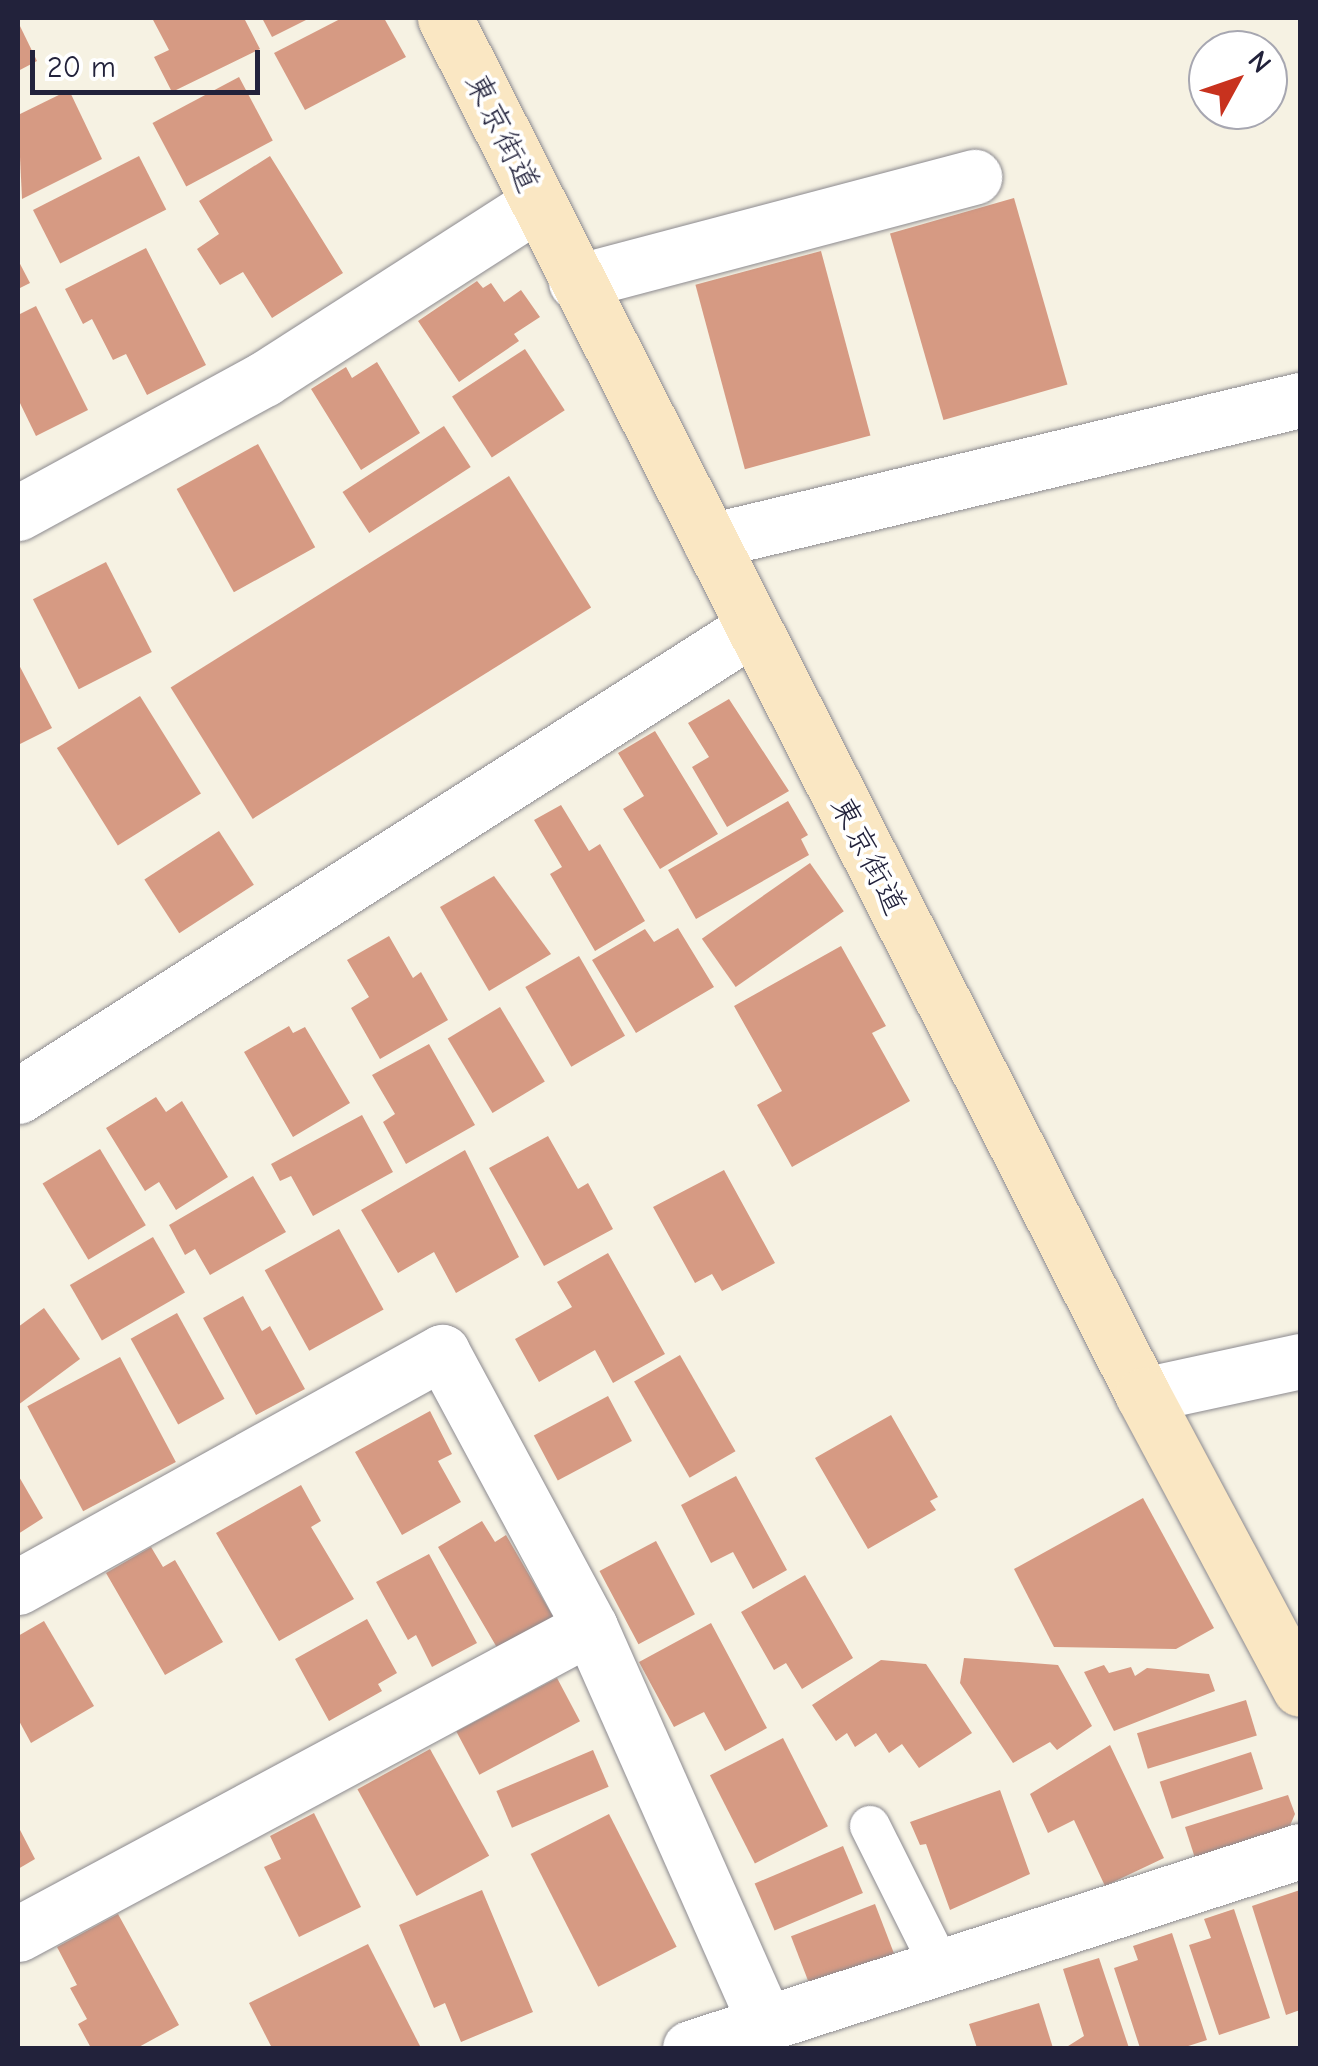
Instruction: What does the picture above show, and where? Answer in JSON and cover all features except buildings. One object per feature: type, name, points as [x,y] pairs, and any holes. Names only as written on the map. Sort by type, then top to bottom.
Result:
[{"type":"street","name":"東京街道","points":[[446,18],[751,629],[1143,1394],[1300,1689]]},
{"type":"street","points":[[576,282],[974,177]]},
{"type":"street","points":[[18,512],[264,379],[538,204]]},
{"type":"street","points":[[710,541],[1300,400]]},
{"type":"street","points":[[18,1096],[751,629]]},
{"type":"street","points":[[18,1586],[442,1352],[590,1627],[766,2022]]},
{"type":"street","points":[[1143,1394],[1300,1360]]},
{"type":"street","points":[[18,1934],[590,1627]]},
{"type":"street","points":[[690,2048],[1300,1851]]},
{"type":"lane","points":[[870,1826],[940,1966]]}]
